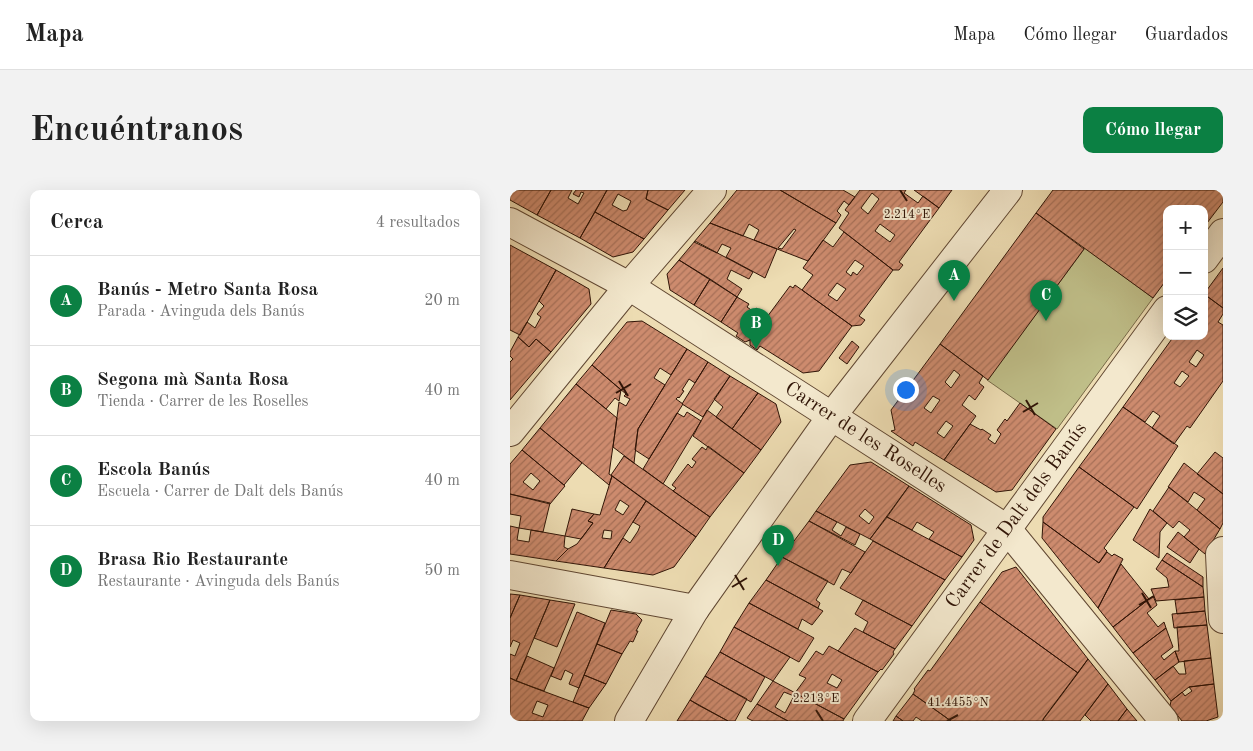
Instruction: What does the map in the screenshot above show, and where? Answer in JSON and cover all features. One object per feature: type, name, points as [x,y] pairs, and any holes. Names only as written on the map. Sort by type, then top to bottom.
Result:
[{"type":"street","points":[[510,432],[628,286],[712,190]]},
{"type":"street","points":[[629,721],[695,609],[831,417],[1008,190]]},
{"type":"street","name":"Carrer de les Roselles","points":[[510,222],[628,286],[1007,529],[1164,721]]},
{"type":"street","points":[[1208,254],[1223,233]]},
{"type":"street","name":"Carrer de Dalt dels Banús","points":[[867,721],[1163,315]]},
{"type":"street","points":[[1223,551],[1220,554],[1223,619]]},
{"type":"street","points":[[510,575],[695,609]]},
{"type":"shaded area","points":[[1085,248],[1153,298],[1057,429],[987,380]]},
{"type":"building","points":[[510,190],[551,190],[537,215],[510,200]]},
{"type":"building","points":[[551,190],[572,190],[568,198],[578,204],[584,193],[581,192],[579,197],[573,194],[576,190],[607,190],[580,238],[537,215]]},
{"type":"building","points":[[607,190],[648,190],[646,199],[668,210],[644,239],[595,212]],"holes":[[[618,194],[631,201],[627,210],[623,211],[612,205]]]},
{"type":"building","points":[[648,190],[685,190],[668,210],[646,199]]},
{"type":"building","points":[[737,190],[780,190],[836,223],[808,261],[754,240],[759,230],[749,224],[743,236],[710,223]],"holes":[[[794,229],[796,230],[782,249],[778,248]]]},
{"type":"building","points":[[780,190],[843,190],[855,197],[849,205],[844,201],[837,211],[841,215],[836,223]]},
{"type":"building","points":[[860,190],[906,190],[904,193],[918,203],[923,196],[939,208],[899,262],[903,265],[899,270],[893,270],[839,228],[849,213],[845,210]],"holes":[[[872,193],[879,199],[868,214],[861,208]],[[880,224],[895,235],[890,242],[875,231]]]},
{"type":"building","points":[[914,190],[952,190],[939,208]]},
{"type":"building","points":[[1053,190],[1223,190],[1223,202],[1208,222],[1208,205],[1163,205],[1163,284],[1153,298],[1036,213]]},
{"type":"building","points":[[595,212],[644,239],[633,252],[613,257],[580,238]]},
{"type":"building","points":[[1036,213],[1084,249],[988,380],[940,344]]},
{"type":"building","points":[[710,223],[777,249],[765,278],[726,257],[731,248],[722,244],[717,253],[694,242]]},
{"type":"building","points":[[844,232],[893,270],[859,316],[865,320],[861,325],[852,326],[802,290],[813,275],[803,268],[823,240],[833,247]],"holes":[[[855,260],[864,266],[857,275],[853,272],[851,276],[846,272]],[[837,283],[846,289],[837,301],[828,295]]]},
{"type":"building","points":[[695,241],[753,272],[749,279],[731,270],[727,279],[742,289],[737,297],[679,260]]},
{"type":"building","points":[[510,245],[556,270],[520,335],[510,330]]},
{"type":"building","points":[[679,260],[710,279],[694,305],[670,290],[667,274]]},
{"type":"building","points":[[1223,268],[1223,308],[1208,297],[1208,289]]},
{"type":"building","points":[[556,270],[589,289],[591,304],[551,352],[536,339],[529,347],[518,337],[527,322],[535,328],[541,317],[537,314],[544,306],[539,301]]},
{"type":"building","points":[[710,279],[737,297],[721,322],[694,305]]},
{"type":"building","points":[[795,285],[852,326],[819,371],[803,373],[760,346],[757,350],[750,345],[750,340],[790,286],[793,288]]},
{"type":"building","points":[[737,297],[749,304],[747,307],[754,312],[756,308],[768,316],[750,340],[745,342],[736,336],[738,333],[721,322]]},
{"type":"building","points":[[1208,297],[1223,308],[1223,314],[1218,322],[1223,325],[1223,381],[1190,428],[1187,426],[1174,444],[1152,428],[1160,416],[1153,411],[1145,422],[1123,407],[1171,340],[1208,340]],"holes":[[[1197,350],[1204,355],[1196,367],[1189,362]],[[1182,371],[1189,376],[1180,387],[1174,383]]]},
{"type":"building","points":[[642,321],[687,349],[671,375],[660,368],[654,378],[665,385],[638,429],[634,463],[613,447],[619,402],[626,406],[630,399],[624,396],[626,394],[592,365],[627,322]]},
{"type":"building","points":[[518,337],[529,347],[536,339],[551,352],[510,400],[510,362],[513,359],[510,356],[510,352]]},
{"type":"building","points":[[852,341],[859,347],[847,364],[839,358]]},
{"type":"building","points":[[940,344],[983,376],[979,383],[984,387],[975,400],[969,395],[962,405],[976,416],[944,460],[915,442],[913,446],[891,431],[895,430],[891,410]],"holes":[[[954,370],[960,375],[951,388],[945,382]],[[933,396],[940,400],[931,413],[924,408]],[[946,421],[953,426],[944,438],[937,433]]]},
{"type":"building","points":[[687,349],[708,362],[695,383],[689,379],[682,390],[684,391],[676,399],[683,404],[649,459],[635,450],[638,429]]},
{"type":"building","points":[[708,362],[730,376],[703,417],[682,404]]},
{"type":"building","points":[[592,365],[621,390],[619,401],[615,398],[606,409],[576,384]]},
{"type":"building","points":[[730,376],[758,393],[732,429],[716,417],[723,407],[714,399]]},
{"type":"building","points":[[576,384],[617,418],[609,474],[612,476],[609,485],[540,428]]},
{"type":"building","points":[[758,393],[776,404],[781,422],[761,450],[732,429]]},
{"type":"building","points":[[1020,403],[1056,429],[1012,490],[996,492],[944,460],[970,424],[991,435],[988,439],[995,444],[1001,434],[997,430],[1005,419],[1007,421]]},
{"type":"building","points":[[1123,407],[1178,446],[1137,509],[1079,467]]},
{"type":"building","points":[[707,410],[761,450],[744,473],[693,436]]},
{"type":"building","points":[[687,412],[701,421],[663,484],[643,469],[677,413],[684,417]]},
{"type":"building","points":[[540,428],[582,463],[564,485],[522,450]]},
{"type":"building","points":[[708,446],[744,473],[710,517],[673,491],[676,488],[672,485],[688,464],[692,468],[696,462],[692,459],[702,447],[706,450]]},
{"type":"building","points":[[522,450],[565,486],[550,504],[510,494],[510,464]],"holes":[[[531,473],[540,481],[533,490],[523,482]]]},
{"type":"building","points":[[1215,452],[1223,458],[1223,494],[1197,474]]},
{"type":"building","points":[[624,456],[710,517],[696,537],[611,475]]},
{"type":"building","points":[[871,462],[909,486],[870,539],[816,511],[850,465]],"holes":[[[865,509],[874,517],[869,524],[859,516]]]},
{"type":"building","points":[[1184,463],[1223,494],[1223,523],[1220,529],[1197,510],[1205,499],[1194,492],[1188,502],[1168,487]]},
{"type":"building","points":[[1079,467],[1134,507],[1104,548],[1107,551],[1099,563],[1043,522],[1043,517]]},
{"type":"building","points":[[612,476],[646,501],[604,568],[556,561],[568,549],[577,544],[593,523],[588,521],[594,514],[600,515]],"holes":[[[620,500],[629,506],[623,515],[615,510]],[[604,530],[612,531],[611,539],[602,538]]]},
{"type":"building","points":[[909,486],[971,525],[974,540],[962,557],[929,539],[934,532],[917,522],[912,530],[887,517]]},
{"type":"building","points":[[1169,487],[1220,529],[1205,554],[1184,537],[1190,530],[1179,521],[1173,528],[1153,511]]},
{"type":"building","points":[[510,494],[550,503],[543,532],[519,528],[521,516],[510,514]]},
{"type":"building","points":[[646,501],[696,537],[674,567],[653,575],[604,568],[623,538],[630,543],[638,531],[640,526],[633,522]]},
{"type":"building","points":[[572,509],[594,514],[588,521],[593,523],[581,539],[565,536]]},
{"type":"building","points":[[1150,509],[1167,523],[1160,532],[1159,558],[1133,540]]},
{"type":"building","points":[[816,511],[837,522],[832,530],[841,536],[846,527],[860,534],[855,545],[809,521]]},
{"type":"building","points":[[887,517],[962,557],[945,580],[870,539]]},
{"type":"building","points":[[809,521],[865,552],[851,573],[842,569],[834,585],[782,557]]},
{"type":"building","points":[[1043,522],[1099,563],[1107,552],[1112,556],[1114,554],[1123,559],[1098,608],[1042,538]]},
{"type":"building","points":[[510,526],[519,528],[517,540],[529,542],[531,530],[565,536],[564,547],[568,549],[556,561],[510,554]]},
{"type":"building","points":[[1178,532],[1199,549],[1190,563],[1167,547]]},
{"type":"building","points":[[873,541],[945,580],[912,626],[840,588]]},
{"type":"building","points":[[1167,553],[1203,577],[1203,587],[1162,560]]},
{"type":"building","points":[[782,557],[828,581],[816,600],[820,603],[818,608],[766,580]]},
{"type":"building","points":[[1162,560],[1203,587],[1204,597],[1156,601],[1151,589],[1169,587],[1167,578],[1156,569]]},
{"type":"building","points":[[1121,564],[1149,599],[1113,627],[1098,608]]},
{"type":"building","points":[[1016,567],[1088,659],[1078,673],[980,602],[1002,572]]},
{"type":"building","points":[[766,580],[823,611],[812,625],[802,619],[798,629],[749,603]]},
{"type":"building","points":[[510,594],[520,595],[510,618]]},
{"type":"building","points":[[520,595],[550,600],[516,681],[510,678],[510,654],[515,656],[520,643],[513,640],[510,647],[510,618]]},
{"type":"building","points":[[1153,596],[1157,605],[1147,613],[1158,627],[1164,622],[1166,628],[1133,653],[1113,627]]},
{"type":"building","points":[[1204,597],[1205,611],[1177,614],[1175,600]]},
{"type":"building","points":[[550,600],[575,604],[557,647],[534,638]]},
{"type":"building","points":[[863,600],[912,626],[895,649],[863,632],[868,622],[855,614]]},
{"type":"building","points":[[980,602],[1078,673],[1042,721],[951,721],[913,694],[914,689],[928,670],[930,671]]},
{"type":"building","points":[[749,603],[814,638],[799,662],[734,627]]},
{"type":"building","points":[[611,610],[636,614],[642,620],[633,642],[630,641],[622,654],[597,644]]},
{"type":"building","points":[[1205,611],[1207,625],[1174,628],[1172,614]]},
{"type":"building","points":[[577,612],[605,623],[579,688],[569,684],[573,674],[565,670],[561,680],[551,676]]},
{"type":"building","points":[[1207,625],[1211,658],[1179,662],[1175,651],[1179,651],[1177,627]]},
{"type":"building","points":[[734,627],[790,657],[773,681],[720,652]]},
{"type":"building","points":[[855,628],[895,649],[894,654],[882,670],[878,672],[838,651]]},
{"type":"building","points":[[1166,628],[1173,647],[1161,656],[1164,660],[1175,651],[1179,662],[1155,680],[1133,653]]},
{"type":"building","points":[[597,644],[622,654],[606,684],[584,675]]},
{"type":"building","points":[[829,646],[878,672],[844,719],[795,693],[806,678],[799,675],[816,651],[823,655]],"holes":[[[832,674],[842,680],[837,688],[827,683]]]},
{"type":"building","points":[[720,652],[765,677],[751,702],[705,676]]},
{"type":"building","points":[[527,656],[554,668],[544,691],[516,681]]},
{"type":"building","points":[[1211,658],[1214,684],[1189,687],[1171,701],[1155,680],[1173,666],[1179,674],[1186,674],[1184,661]]},
{"type":"building","points":[[1088,659],[1108,684],[1080,721],[1044,721],[1043,719]]},
{"type":"building","points":[[584,675],[606,684],[589,708],[573,702]]},
{"type":"building","points":[[705,676],[747,699],[735,721],[728,721],[690,700]]},
{"type":"building","points":[[510,678],[589,708],[582,721],[510,721]],"holes":[[[537,701],[548,705],[543,717],[532,713]]]},
{"type":"building","points":[[773,681],[844,719],[843,721],[788,721],[757,704]],"holes":[[[784,692],[794,696],[785,713],[775,707]]]},
{"type":"building","points":[[1108,684],[1127,709],[1118,721],[1091,721],[1085,715]]},
{"type":"building","points":[[1214,684],[1218,717],[1206,721],[1182,721],[1170,706],[1171,701],[1182,692],[1185,696],[1192,691],[1189,687]]},
{"type":"building","points":[[913,694],[951,721],[922,721],[916,717],[913,721],[903,721],[896,716]]},
{"type":"building","points":[[690,700],[698,705],[728,721],[677,721]]},
{"type":"building","points":[[757,704],[788,721],[753,721],[747,718]]},
{"type":"building","points":[[1127,709],[1137,721],[1118,721]]},
{"type":"building","points":[[896,716],[903,721],[893,721]]},
{"type":"place","name":"Banús - Metro Santa Rosa","points":[[954,301]]},
{"type":"place","name":"Escola Banús","points":[[1046,321]]},
{"type":"place","name":"Segona mà Santa Rosa","points":[[756,349]]},
{"type":"place","name":"Brasa Rio Restaurante","points":[[778,566]]}]
